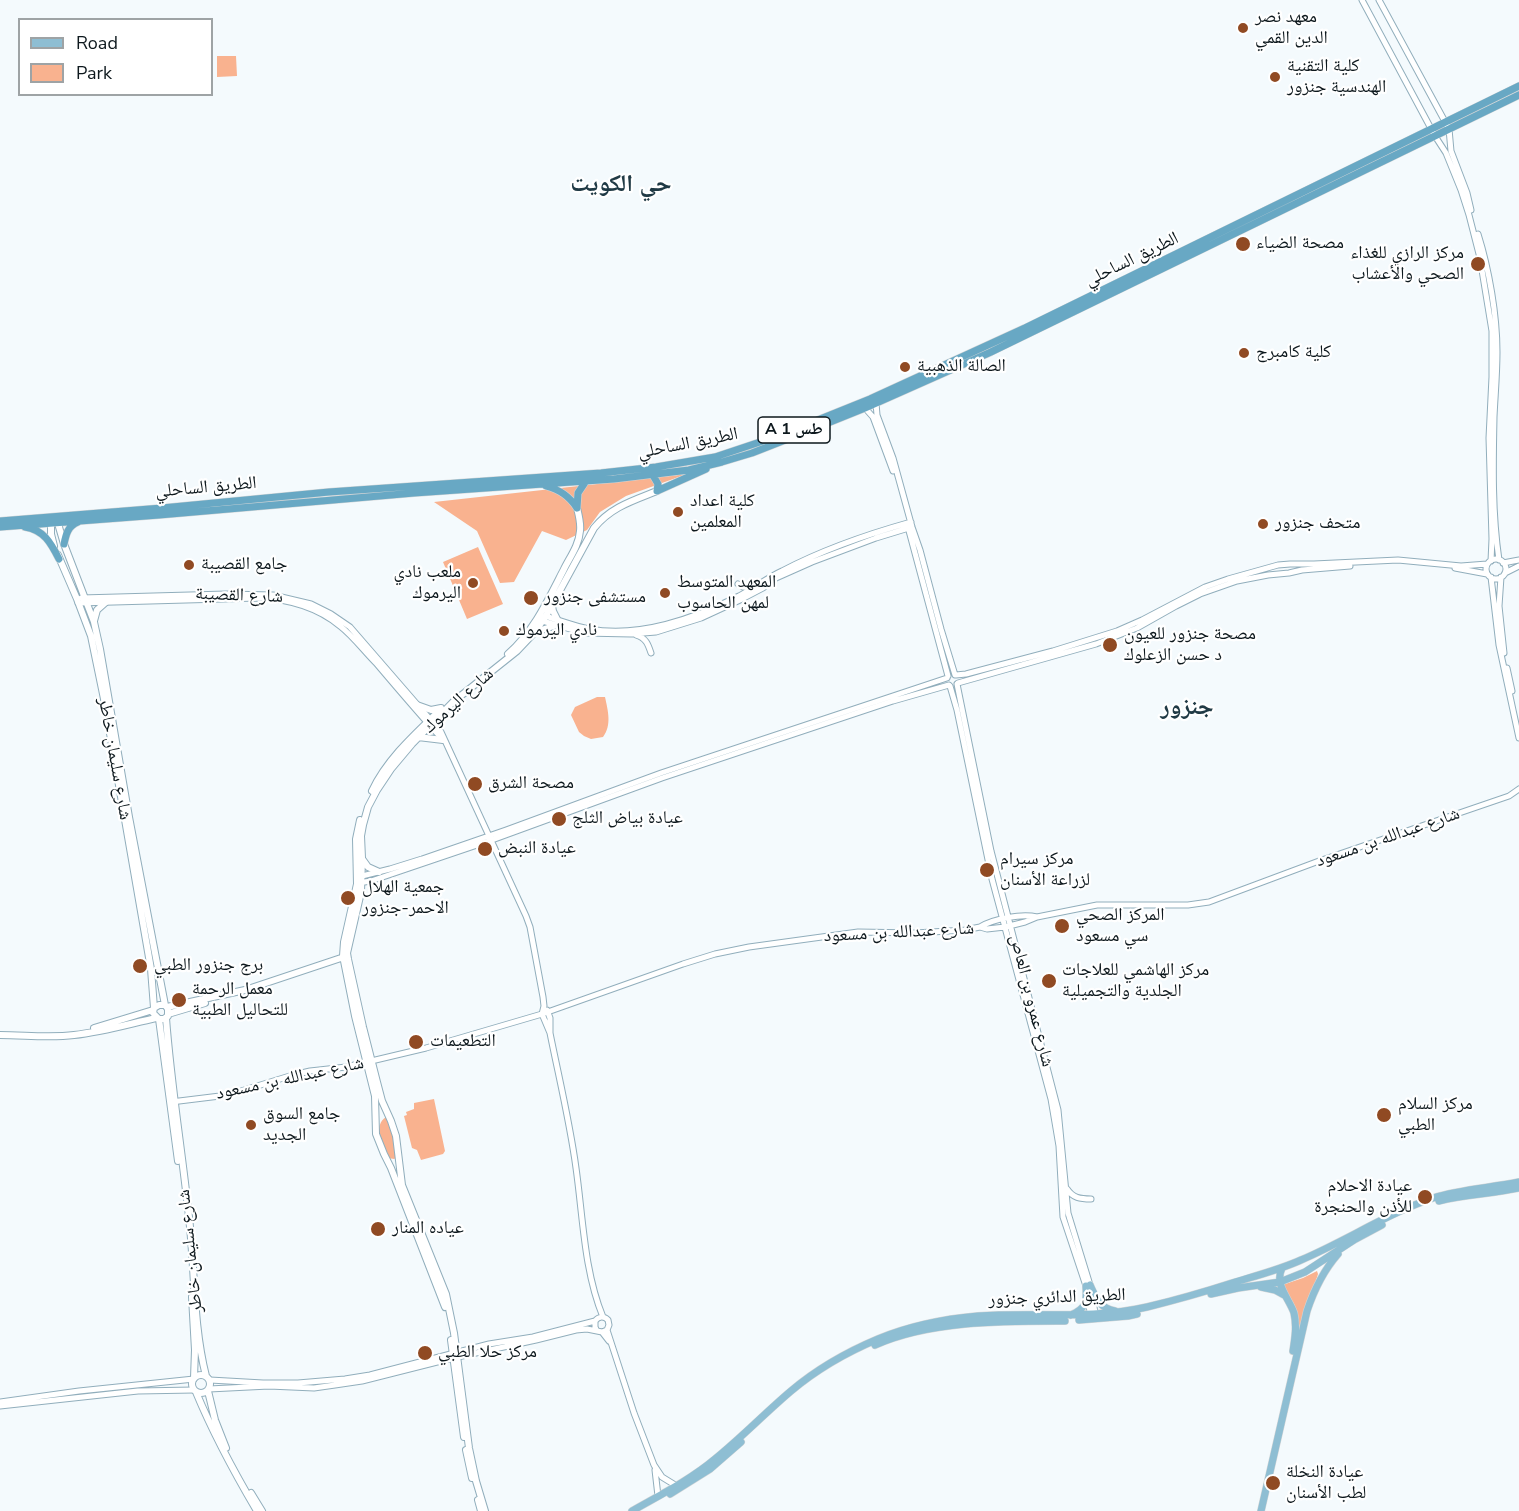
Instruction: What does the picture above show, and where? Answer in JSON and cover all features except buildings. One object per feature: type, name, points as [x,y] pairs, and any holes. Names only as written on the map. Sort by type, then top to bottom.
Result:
[{"type":"highway","name":"الطريق الساحلي","points":[[0,521],[86,520],[167,515],[414,493],[586,481],[650,472],[750,447],[870,399],[1090,297],[1519,86]]},
{"type":"highway","name":"الطريق الساحلي","points":[[0,527],[328,492],[602,473],[689,470],[722,462],[771,446],[865,408],[1002,347],[1519,95]]},
{"type":"highway","points":[[657,491],[722,462]]},
{"type":"highway","points":[[650,472],[658,484],[657,491]]},
{"type":"highway","points":[[577,508],[578,493],[586,481],[602,473]]},
{"type":"highway","points":[[540,485],[555,488],[567,496],[577,508]]},
{"type":"highway","points":[[64,544],[70,527],[86,520]]},
{"type":"highway","points":[[16,526],[38,530],[49,540],[59,559]]},
{"type":"main road","name":"شارع اليرموك","points":[[345,958],[362,858],[363,825],[376,790],[441,708],[516,646],[542,618],[552,605],[594,528],[602,518],[614,509],[657,491]]},
{"type":"main road","name":"شارع اليرموك","points":[[359,880],[357,830],[376,782],[404,746],[458,698],[518,651],[534,633],[579,538],[580,523],[577,508]]},
{"type":"main road","name":"شارع سليمان خاطر","points":[[55,520],[94,622],[100,649],[163,1014],[186,1217],[194,1335],[194,1379]]},
{"type":"main road","name":"شارع سليمان خاطر","points":[[55,520],[51,538],[91,636],[151,969],[154,1009],[163,1014]]},
{"type":"main road","points":[[94,622],[97,610],[106,602]]},
{"type":"main road","points":[[534,633],[557,622],[552,605]]},
{"type":"main road","points":[[417,705],[431,710],[441,708]]},
{"type":"main road","points":[[418,737],[445,742]]},
{"type":"main road","points":[[362,858],[368,867],[379,872]]},
{"type":"main road","points":[[0,1033],[44,1036],[74,1035],[105,1030],[245,990],[345,958],[355,1016],[382,1101],[398,1142],[402,1185],[446,1294],[469,1448],[485,1511]]},
{"type":"main road","points":[[0,1033],[73,1031],[111,1024],[154,1009],[159,1005],[163,1014]]},
{"type":"main road","points":[[369,1062],[375,1096],[376,1134],[444,1303],[450,1327],[467,1460],[481,1511]]},
{"type":"main road","name":"شارع سليمان خاطر","points":[[172,1102],[189,1219],[200,1344],[208,1378]]},
{"type":"main road","points":[[376,1118],[381,1113],[388,1114]]},
{"type":"main road","name":"الطريق الدائري جنزور","points":[[632,1511],[713,1461],[790,1392],[821,1368],[879,1338],[924,1324],[956,1318],[981,1316],[1093,1317],[1164,1303],[1303,1260],[1406,1208],[1433,1198],[1464,1190],[1519,1182]]},
{"type":"main road","name":"الطريق الدائري جنزور","points":[[640,1511],[710,1469],[810,1381],[850,1357],[880,1343],[916,1332],[966,1324],[1128,1316],[1226,1290],[1280,1282],[1305,1272],[1345,1246],[1407,1212],[1431,1203],[1473,1194],[1519,1188]]},
{"type":"main road","points":[[1262,1511],[1307,1311],[1318,1282],[1345,1246]]},
{"type":"main road","points":[[1303,1260],[1317,1264],[1318,1282]]},
{"type":"main road","points":[[1282,1268],[1280,1282],[1296,1323],[1289,1391]]},
{"type":"main road","points":[[1088,1285],[1101,1306],[1112,1311],[1123,1312]]},
{"type":"main road","points":[[1067,1316],[1075,1313],[1086,1302],[1088,1285]]},
{"type":"main road","points":[[1256,1286],[1275,1290],[1284,1295]]},
{"type":"main road","points":[[195,1391],[204,1393],[208,1390],[211,1385],[208,1378],[201,1375],[194,1379],[192,1384],[207,1421],[257,1511]]},
{"type":"main road","points":[[208,1390],[212,1410],[224,1444],[262,1511]]},
{"type":"street","points":[[1362,0],[1446,153],[1461,190],[1480,258],[1492,331],[1489,438],[1492,539],[1486,569],[1489,575],[1499,645],[1519,738]]},
{"type":"street","points":[[1379,0],[1449,129],[1451,152],[1467,193],[1481,242],[1495,316],[1497,352],[1494,485],[1496,525],[1501,561],[1505,567],[1499,606],[1505,661],[1519,719]]},
{"type":"street","points":[[876,403],[875,416],[910,525],[946,666],[951,676],[958,678],[954,684]]},
{"type":"street","points":[[865,408],[875,416]]},
{"type":"street","points":[[542,618],[590,629],[633,630],[663,626],[716,607],[782,570],[829,550],[910,525]]},
{"type":"street","points":[[557,622],[584,633],[656,632],[701,618],[763,588],[776,578],[910,525]]},
{"type":"street","points":[[359,880],[491,838],[506,830],[658,774],[951,676],[1030,657],[1118,631],[1205,587],[1278,565],[1398,560],[1461,566],[1519,560]]},
{"type":"street","points":[[359,880],[371,881],[669,776],[893,701],[1096,644],[1137,628],[1200,594],[1224,585],[1250,578],[1336,567],[1395,563],[1438,567],[1496,578],[1519,566]]},
{"type":"street","points":[[738,584],[752,588]]},
{"type":"street","name":"شارع القصيبة","points":[[86,600],[264,594],[311,603],[350,627],[381,661],[430,722]]},
{"type":"street","points":[[78,601],[258,598],[301,605],[342,627],[430,722],[445,742],[530,927],[544,1006],[542,1014],[550,1032]]},
{"type":"street","points":[[631,634],[643,638],[649,645],[651,653]]},
{"type":"street","points":[[951,676],[947,682],[954,684]]},
{"type":"street","name":"شارع عمرو بن العاص","points":[[954,684],[957,710],[992,879],[1006,919],[1059,1110],[1069,1215],[1088,1285],[1093,1317]]},
{"type":"street","name":"شارع عبدالله بن مسعود","points":[[172,1102],[228,1095],[292,1075],[369,1062],[475,1035],[683,964],[749,947],[858,932],[915,933],[980,927],[987,929],[1097,905],[1188,905],[1209,902],[1356,848],[1509,796],[1519,789]]},
{"type":"street","points":[[1509,796],[1519,794]]},
{"type":"street","points":[[980,927],[1027,915],[1037,917]]},
{"type":"street","points":[[1008,926],[1053,1108],[1059,1146],[1063,1217],[1088,1285]]},
{"type":"street","points":[[544,1006],[549,1011],[550,1032],[571,1131],[588,1263],[597,1304],[598,1319],[594,1325],[602,1331],[610,1343],[654,1466],[658,1496]]},
{"type":"street","points":[[1066,1188],[1077,1198],[1091,1199]]},
{"type":"street","points":[[208,1378],[263,1383],[327,1381],[370,1374],[455,1355],[536,1340],[576,1330],[602,1331],[609,1327],[609,1323],[607,1319],[598,1319],[533,1337],[489,1344],[455,1355],[403,1371],[335,1385],[314,1388],[269,1386],[208,1390]]},
{"type":"street","points":[[0,1404],[79,1391],[194,1379]]},
{"type":"street","points":[[0,1404],[138,1390],[195,1391]]},
{"type":"street","points":[[654,1466],[662,1477],[675,1485]]},
{"type":"green space","points":[[217,56],[236,56],[237,76],[217,77]]},
{"type":"green space","points":[[687,474],[626,496],[600,512],[587,530],[566,540],[542,531],[514,582],[500,583],[477,531],[434,502]]},
{"type":"green space","name":"ملعب نادي اليرموك","points":[[478,547],[503,604],[467,619],[443,562]]},
{"type":"green space","points":[[597,697],[605,697],[608,723],[603,737],[591,739],[579,732],[571,715],[575,707]]},
{"type":"green space","points":[[434,1099],[445,1151],[443,1154],[421,1160],[417,1150],[412,1148],[404,1116],[407,1115],[406,1112],[414,1109],[414,1103]]},
{"type":"green space","points":[[386,1117],[389,1118],[398,1157],[394,1159],[388,1158],[380,1136],[380,1125]]},
{"type":"green space","points":[[1317,1271],[1300,1334],[1294,1304],[1282,1285]]},
{"type":"place","name":"معهد نصر الدين القمي","points":[[1243,28]]},
{"type":"place","name":"كلية التقنية الهندسية جنزور","points":[[1275,77]]},
{"type":"place","name":"مصحة الضياء","points":[[1243,244]]},
{"type":"place","name":"مركز الرازي للغذاء الصحي والأعشاب","points":[[1478,264]]},
{"type":"place","name":"كلية كامبرج","points":[[1244,353]]},
{"type":"place","name":"الصالة الذهبية","points":[[905,367]]},
{"type":"place","name":"كلية اعداد المعلمين","points":[[678,512]]},
{"type":"place","name":"متحف جنزور","points":[[1263,524]]},
{"type":"place","name":"جامع القصيبة","points":[[189,565]]},
{"type":"place","name":"ملعب نادي اليرموك","points":[[473,583]]},
{"type":"place","name":"المعهد المتوسط لمهن الحاسوب","points":[[665,593]]},
{"type":"place","name":"مستشفى جنزور","points":[[531,598]]},
{"type":"place","name":"نادي اليرموك","points":[[504,631]]},
{"type":"place","name":"مصحة جنزور للعيون د حسن الزعلوك","points":[[1110,645]]},
{"type":"place","name":"مصحة الشرق","points":[[475,784]]},
{"type":"place","name":"عيادة بياض الثلج","points":[[559,819]]},
{"type":"place","name":"عيادة النبض","points":[[485,849]]},
{"type":"place","name":"مركز سيرام لزراعة الأسنان","points":[[987,870]]},
{"type":"place","name":"جمعية الهلال الاحمر-جنزور","points":[[348,898]]},
{"type":"place","name":"المركز الصحي سي مسعود","points":[[1062,926]]},
{"type":"place","name":"برج جنزور الطبي","points":[[140,966]]},
{"type":"place","name":"مركز الهاشمي للعلاجات الجلدية والتجميلية","points":[[1049,981]]},
{"type":"place","name":"معمل الرحمة للتحاليل الطبية","points":[[179,1000]]},
{"type":"place","name":"التطعيمات","points":[[416,1042]]},
{"type":"place","name":"مركز السلام الطبي","points":[[1384,1115]]},
{"type":"place","name":"جامع السوق الجديد","points":[[251,1125]]},
{"type":"place","name":"عيادة الاحلام للأذن والحنجرة","points":[[1425,1197]]},
{"type":"place","name":"عياده المنار","points":[[378,1229]]},
{"type":"place","name":"مركز حلا الطبي","points":[[425,1353]]},
{"type":"place","name":"عيادة النخلة لطب الأسنان","points":[[1273,1483]]},
{"type":"district","name":"حي الكويت","points":[[621,185]]},
{"type":"district","name":"جنزور","points":[[1187,708]]}]
